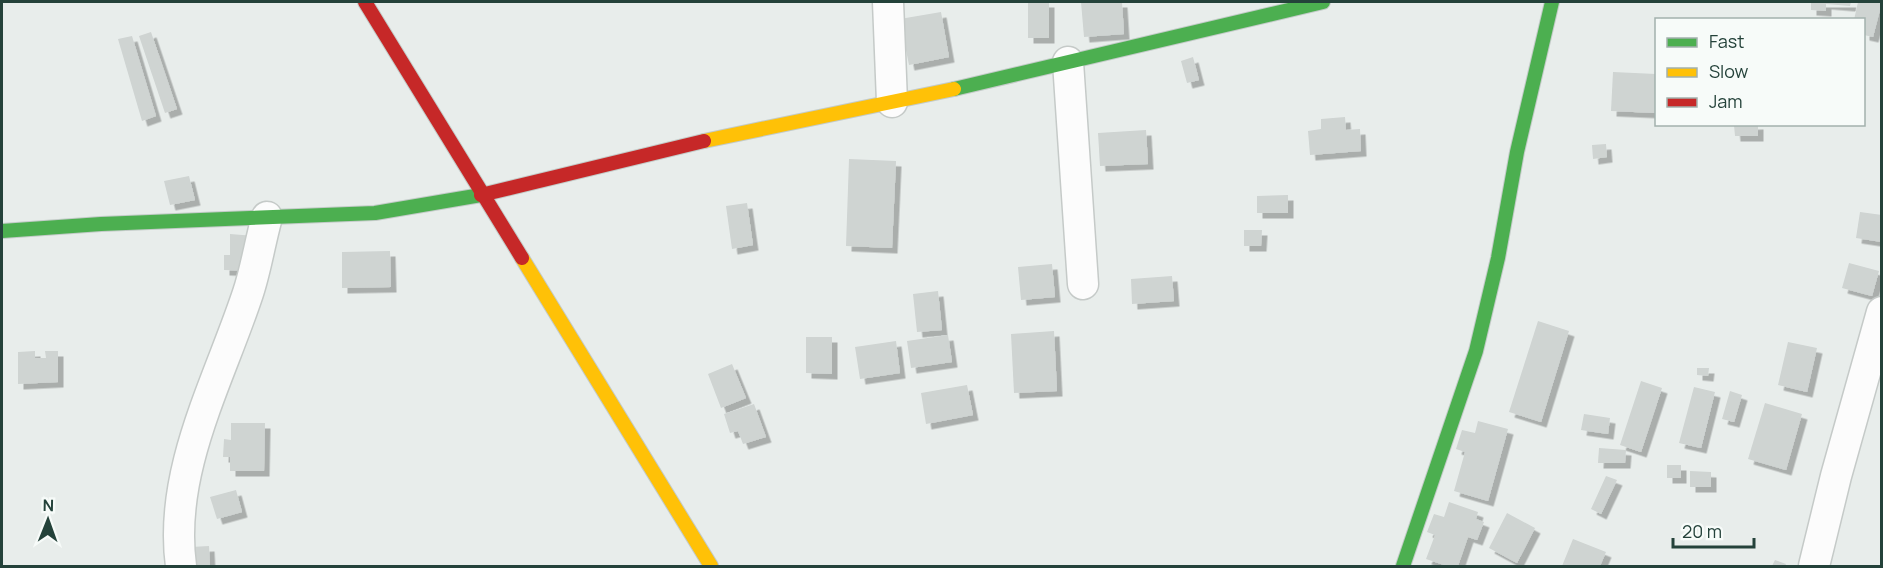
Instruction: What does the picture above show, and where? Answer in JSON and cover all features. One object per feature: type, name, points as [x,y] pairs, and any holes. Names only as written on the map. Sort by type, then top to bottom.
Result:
[{"type":"street","points":[[365,2],[711,567]]},
{"type":"street","points":[[888,2],[892,102]]},
{"type":"street","points":[[2,231],[101,224],[375,213],[484,195],[718,138],[892,102],[1323,2]]},
{"type":"street","points":[[1403,567],[1476,351],[1498,258],[1517,152],[1552,2]]},
{"type":"street","points":[[1068,62],[1083,284]]},
{"type":"street","points":[[181,567],[180,508],[187,469],[209,398],[249,291],[267,217]]},
{"type":"street","points":[[1815,567],[1836,476],[1881,312]]},
{"type":"building","points":[[1028,2],[1049,2],[1049,38],[1028,38]]},
{"type":"building","points":[[1081,2],[1122,2],[1124,34],[1084,37]]},
{"type":"building","points":[[1811,2],[1851,2],[1850,6],[1826,4],[1826,11],[1811,10]]},
{"type":"building","points":[[1858,2],[1882,2],[1873,37],[1865,35],[1865,18],[1854,18]]},
{"type":"building","points":[[941,12],[949,57],[909,65],[904,40],[894,20]]},
{"type":"building","points":[[151,32],[177,109],[165,113],[139,36]]},
{"type":"building","points":[[132,36],[156,116],[142,121],[118,39]]},
{"type":"building","points":[[1193,57],[1199,80],[1187,83],[1181,61]]},
{"type":"building","points":[[1613,72],[1655,74],[1655,113],[1611,111]]},
{"type":"building","points":[[1345,117],[1346,130],[1360,129],[1361,151],[1310,155],[1308,131],[1321,129],[1321,119]]},
{"type":"building","points":[[1734,126],[1758,126],[1758,136],[1735,136]]},
{"type":"building","points":[[1146,130],[1148,164],[1100,166],[1098,133]]},
{"type":"building","points":[[1606,144],[1607,157],[1593,159],[1592,145]]},
{"type":"building","points":[[849,159],[896,161],[892,248],[846,246]]},
{"type":"building","points":[[189,176],[195,200],[170,205],[164,181]]},
{"type":"building","points":[[1288,195],[1288,213],[1257,213],[1257,196]]},
{"type":"building","points":[[747,203],[753,245],[732,249],[726,206]]},
{"type":"building","points":[[1860,212],[1882,215],[1882,242],[1856,238]]},
{"type":"building","points":[[1244,230],[1262,230],[1261,246],[1244,246]]},
{"type":"building","points":[[230,234],[255,236],[253,271],[224,270],[224,255],[230,255]]},
{"type":"building","points":[[390,251],[391,287],[342,288],[342,252]]},
{"type":"building","points":[[1849,263],[1879,271],[1872,296],[1842,288]]},
{"type":"building","points":[[1052,264],[1055,297],[1021,300],[1018,267]]},
{"type":"building","points":[[1172,276],[1174,301],[1132,304],[1131,279]]},
{"type":"building","points":[[938,291],[942,330],[917,332],[913,294]]},
{"type":"building","points":[[1538,321],[1569,331],[1541,422],[1509,412]]},
{"type":"building","points":[[1054,331],[1057,391],[1014,393],[1011,334]]},
{"type":"building","points":[[948,335],[952,362],[911,368],[907,341]]},
{"type":"building","points":[[806,337],[832,337],[832,374],[806,373]]},
{"type":"building","points":[[896,341],[900,373],[860,379],[855,347]]},
{"type":"building","points":[[1788,342],[1817,348],[1807,392],[1778,385]]},
{"type":"building","points":[[35,351],[35,358],[46,358],[45,351],[58,351],[58,382],[18,384],[18,352]]},
{"type":"building","points":[[732,364],[746,398],[721,408],[708,374]]},
{"type":"building","points":[[1697,368],[1709,368],[1708,376],[1697,375]]},
{"type":"building","points":[[1641,381],[1662,388],[1641,452],[1620,445]]},
{"type":"building","points":[[967,385],[973,415],[926,424],[921,393]]},
{"type":"building","points":[[1694,387],[1715,392],[1701,448],[1679,443]]},
{"type":"building","points":[[1730,391],[1742,395],[1734,422],[1722,419]]},
{"type":"building","points":[[1765,403],[1802,414],[1786,470],[1748,459]]},
{"type":"building","points":[[754,404],[766,437],[743,444],[738,431],[730,433],[724,414]]},
{"type":"building","points":[[1584,414],[1610,418],[1608,434],[1581,430]]},
{"type":"building","points":[[1478,421],[1508,429],[1488,501],[1454,491],[1465,452],[1456,449],[1462,430],[1475,433]]},
{"type":"building","points":[[231,423],[265,423],[264,471],[230,471],[230,457],[223,457],[224,439],[231,440]]},
{"type":"building","points":[[1599,448],[1626,450],[1625,463],[1598,463]]},
{"type":"building","points":[[1667,465],[1681,465],[1681,478],[1667,478]]},
{"type":"building","points":[[1690,471],[1711,472],[1711,487],[1690,487]]},
{"type":"building","points":[[1606,476],[1617,480],[1601,514],[1591,509]]},
{"type":"building","points":[[236,490],[242,512],[217,519],[210,497]]},
{"type":"building","points":[[1449,502],[1478,512],[1476,519],[1484,522],[1477,540],[1468,537],[1458,566],[1447,566],[1426,559],[1435,535],[1427,532],[1434,514],[1444,517]]},
{"type":"building","points":[[1507,513],[1535,528],[1517,563],[1489,548]]},
{"type":"building","points":[[1573,539],[1606,552],[1600,566],[1562,566]]},
{"type":"building","points":[[209,546],[210,565],[192,566],[191,547]]},
{"type":"building","points":[[1775,560],[1786,564],[1785,566],[1772,566]]},
{"type":"traffic: fast","points":[[954,89],[1323,2]]},
{"type":"traffic: fast","points":[[1403,566],[1476,351],[1498,258],[1517,152],[1552,2]]},
{"type":"traffic: fast","points":[[2,231],[101,224],[375,213],[481,195]]},
{"type":"traffic: slow","points":[[704,141],[954,89]]},
{"type":"traffic: slow","points":[[522,258],[711,566]]},
{"type":"traffic: jam","points":[[365,2],[522,258]]},
{"type":"traffic: jam","points":[[481,195],[704,141]]}]
